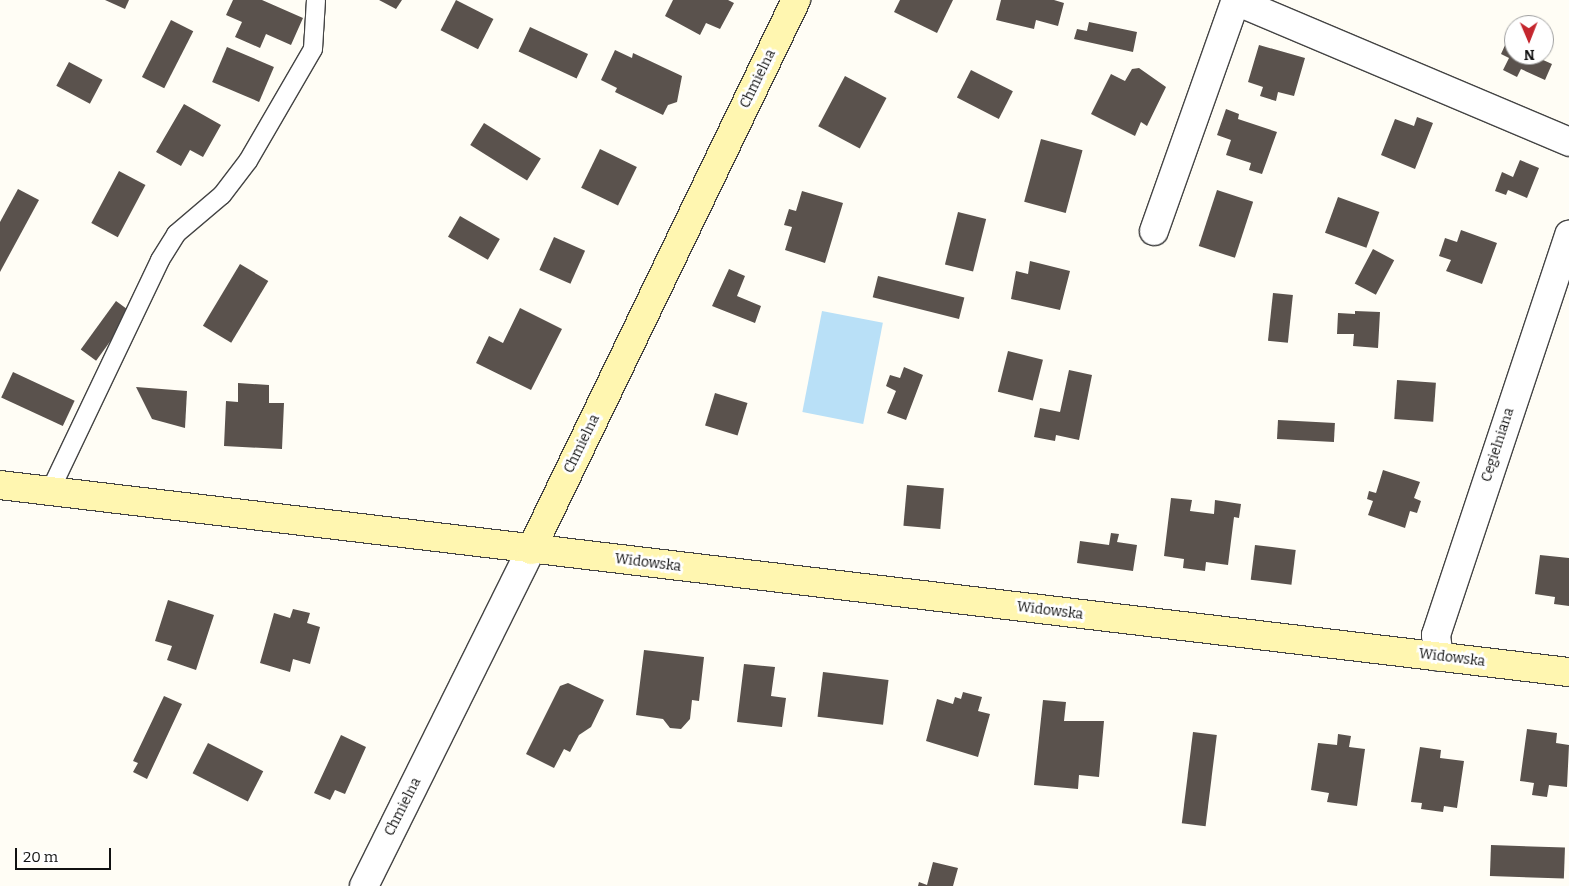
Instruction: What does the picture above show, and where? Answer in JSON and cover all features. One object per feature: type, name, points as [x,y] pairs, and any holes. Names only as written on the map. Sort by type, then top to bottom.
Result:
[{"type":"street","name":"Chmielna","points":[[364,886],[532,550],[796,0]]},
{"type":"street","points":[[1154,230],[1236,1],[1569,142]]},
{"type":"street","name":"Cegielniana","points":[[1439,657],[1436,635],[1569,235]]},
{"type":"street","name":"Widowska","points":[[0,485],[532,550],[1569,672]]},
{"type":"lane","points":[[50,491],[160,260],[176,234],[222,195],[248,161],[313,50],[316,0]]},
{"type":"water","points":[[822,311],[883,323],[863,424],[802,412]]},
{"type":"building","points":[[105,0],[129,0],[125,9]]},
{"type":"building","points":[[233,0],[262,0],[303,18],[291,45],[266,34],[260,48],[235,37],[242,22],[226,15]]},
{"type":"building","points":[[379,0],[402,0],[396,9]]},
{"type":"building","points":[[456,0],[493,19],[478,49],[441,30]]},
{"type":"building","points":[[673,0],[728,0],[734,3],[720,29],[706,23],[700,35],[665,16]]},
{"type":"building","points":[[900,0],[953,0],[937,33],[894,12]]},
{"type":"building","points":[[1001,0],[1054,0],[1064,3],[1058,26],[1036,20],[1034,29],[996,20]]},
{"type":"building","points":[[171,20],[193,31],[164,88],[142,77]]},
{"type":"building","points":[[1089,22],[1137,32],[1133,52],[1074,39],[1077,29],[1087,31]]},
{"type":"building","points":[[530,27],[588,54],[577,79],[519,51]]},
{"type":"building","points":[[1259,45],[1305,58],[1294,96],[1278,92],[1276,101],[1260,96],[1263,87],[1248,82]]},
{"type":"building","points":[[227,47],[274,67],[259,102],[212,82]]},
{"type":"building","points":[[615,50],[632,58],[633,53],[682,76],[677,102],[668,105],[663,115],[615,92],[617,88],[601,80]]},
{"type":"building","points":[[69,62],[103,80],[90,104],[56,86]]},
{"type":"building","points":[[1506,65],[1552,65],[1545,80],[1521,69],[1517,77],[1503,70]]},
{"type":"building","points":[[1139,68],[1166,87],[1147,126],[1141,122],[1135,136],[1091,114],[1111,74],[1125,81],[1132,69]]},
{"type":"building","points":[[971,70],[1013,91],[999,119],[957,98]]},
{"type":"building","points":[[845,76],[886,98],[860,148],[818,126]]},
{"type":"building","points":[[184,104],[221,125],[203,157],[190,150],[181,166],[156,152]]},
{"type":"building","points":[[1226,109],[1239,114],[1238,119],[1277,132],[1262,174],[1249,170],[1251,163],[1226,155],[1231,140],[1217,135]]},
{"type":"building","points":[[1417,117],[1433,123],[1415,169],[1381,155],[1395,119],[1414,126]]},
{"type":"building","points":[[484,123],[541,159],[527,181],[470,145]]},
{"type":"building","points":[[1041,139],[1083,150],[1066,213],[1024,202]]},
{"type":"building","points":[[600,149],[637,167],[618,206],[581,188]]},
{"type":"building","points":[[1520,160],[1539,168],[1527,198],[1508,190],[1506,195],[1495,191],[1502,172],[1513,177]]},
{"type":"building","points":[[119,171],[145,185],[118,237],[91,223]]},
{"type":"building","points":[[18,189],[39,200],[0,272],[0,222]]},
{"type":"building","points":[[1217,190],[1253,202],[1235,258],[1199,246]]},
{"type":"building","points":[[802,191],[843,203],[825,263],[785,250],[792,227],[784,225],[789,209],[796,211]]},
{"type":"building","points":[[1338,197],[1379,212],[1366,248],[1325,233]]},
{"type":"building","points":[[958,212],[986,219],[973,271],[945,264]]},
{"type":"building","points":[[460,216],[500,239],[488,260],[448,237]]},
{"type":"building","points":[[1461,230],[1497,243],[1482,284],[1446,271],[1451,260],[1439,256],[1445,238],[1457,242]]},
{"type":"building","points":[[554,237],[585,251],[570,284],[539,270]]},
{"type":"building","points":[[1373,249],[1394,260],[1376,295],[1355,283]]},
{"type":"building","points":[[1030,261],[1070,271],[1060,310],[1011,299],[1016,271],[1028,274]]},
{"type":"building","points":[[240,264],[268,281],[231,343],[203,326]]},
{"type":"building","points":[[729,269],[745,276],[737,296],[761,306],[755,323],[712,306]]},
{"type":"building","points":[[878,276],[964,298],[959,319],[873,297]]},
{"type":"building","points":[[1273,293],[1293,295],[1288,343],[1268,341]]},
{"type":"building","points":[[116,301],[131,312],[96,361],[81,350]]},
{"type":"building","points":[[520,308],[562,329],[531,390],[476,363],[489,336],[503,343]]},
{"type":"building","points":[[1355,311],[1380,312],[1378,348],[1353,346],[1354,334],[1337,334],[1338,313],[1355,314]]},
{"type":"building","points":[[1008,351],[1043,360],[1033,400],[998,392]]},
{"type":"building","points":[[904,367],[923,375],[906,420],[887,413],[896,391],[886,386],[890,375],[900,378]]},
{"type":"building","points":[[1069,370],[1092,375],[1079,440],[1056,435],[1055,441],[1034,437],[1040,408],[1060,412]]},
{"type":"building","points":[[13,372],[75,401],[63,426],[1,397]]},
{"type":"building","points":[[1397,380],[1436,383],[1433,422],[1394,419]]},
{"type":"building","points":[[238,383],[269,385],[269,403],[284,403],[282,449],[224,446],[226,401],[238,402]]},
{"type":"building","points":[[136,387],[187,391],[185,428],[152,419]]},
{"type":"building","points":[[715,393],[748,403],[738,435],[705,426]]},
{"type":"building","points":[[1278,420],[1335,423],[1334,442],[1277,439]]},
{"type":"building","points":[[1383,470],[1420,482],[1414,498],[1421,501],[1417,513],[1410,511],[1405,528],[1368,515],[1373,501],[1367,499],[1369,491],[1376,493]]},
{"type":"building","points":[[907,485],[944,488],[940,529],[903,526]]},
{"type":"building","points":[[1171,498],[1192,500],[1190,511],[1214,514],[1215,500],[1241,504],[1239,518],[1234,517],[1228,565],[1206,562],[1205,571],[1183,568],[1184,559],[1164,556]]},
{"type":"building","points":[[1111,533],[1119,534],[1117,542],[1137,545],[1133,571],[1077,563],[1080,541],[1109,545]]},
{"type":"building","points":[[1255,545],[1296,550],[1291,585],[1251,580]]},
{"type":"building","points":[[1540,555],[1569,558],[1569,606],[1554,604],[1555,597],[1535,594]]},
{"type":"building","points":[[168,600],[214,615],[196,670],[167,660],[172,646],[155,641]]},
{"type":"building","points":[[293,609],[310,613],[307,623],[320,627],[310,664],[293,659],[290,672],[260,663],[274,613],[290,618]]},
{"type":"building","points":[[644,650],[704,657],[699,701],[692,700],[690,719],[681,729],[670,728],[663,719],[636,715]]},
{"type":"building","points":[[744,664],[775,667],[771,696],[786,698],[782,727],[737,722]]},
{"type":"building","points":[[823,672],[889,680],[883,725],[818,717]]},
{"type":"building","points":[[568,683],[604,700],[591,727],[579,735],[570,752],[564,749],[554,768],[526,754],[560,686]]},
{"type":"building","points":[[963,692],[982,697],[978,711],[990,714],[978,757],[926,741],[937,699],[953,704],[955,697],[961,699]]},
{"type":"building","points":[[164,696],[182,704],[147,779],[133,772],[138,763],[133,761]]},
{"type":"building","points":[[1043,700],[1066,702],[1064,721],[1104,721],[1099,777],[1079,775],[1078,789],[1034,785]]},
{"type":"building","points":[[1527,729],[1557,733],[1556,743],[1569,745],[1567,787],[1549,785],[1547,797],[1532,795],[1534,783],[1520,781]]},
{"type":"building","points":[[1193,732],[1217,735],[1206,826],[1182,823]]},
{"type":"building","points":[[1338,734],[1351,736],[1349,747],[1365,749],[1357,806],[1327,802],[1329,793],[1311,790],[1318,743],[1337,745]]},
{"type":"building","points":[[341,735],[366,747],[345,794],[335,790],[330,800],[314,793]]},
{"type":"building","points":[[208,743],[263,771],[248,801],[193,773]]},
{"type":"building","points":[[1420,747],[1441,750],[1440,758],[1464,761],[1457,808],[1444,806],[1443,812],[1421,809],[1422,803],[1411,802]]},
{"type":"building","points":[[1491,845],[1565,848],[1564,879],[1490,876]]},
{"type":"building","points":[[933,862],[958,868],[953,886],[918,886],[919,882],[927,885]]}]
